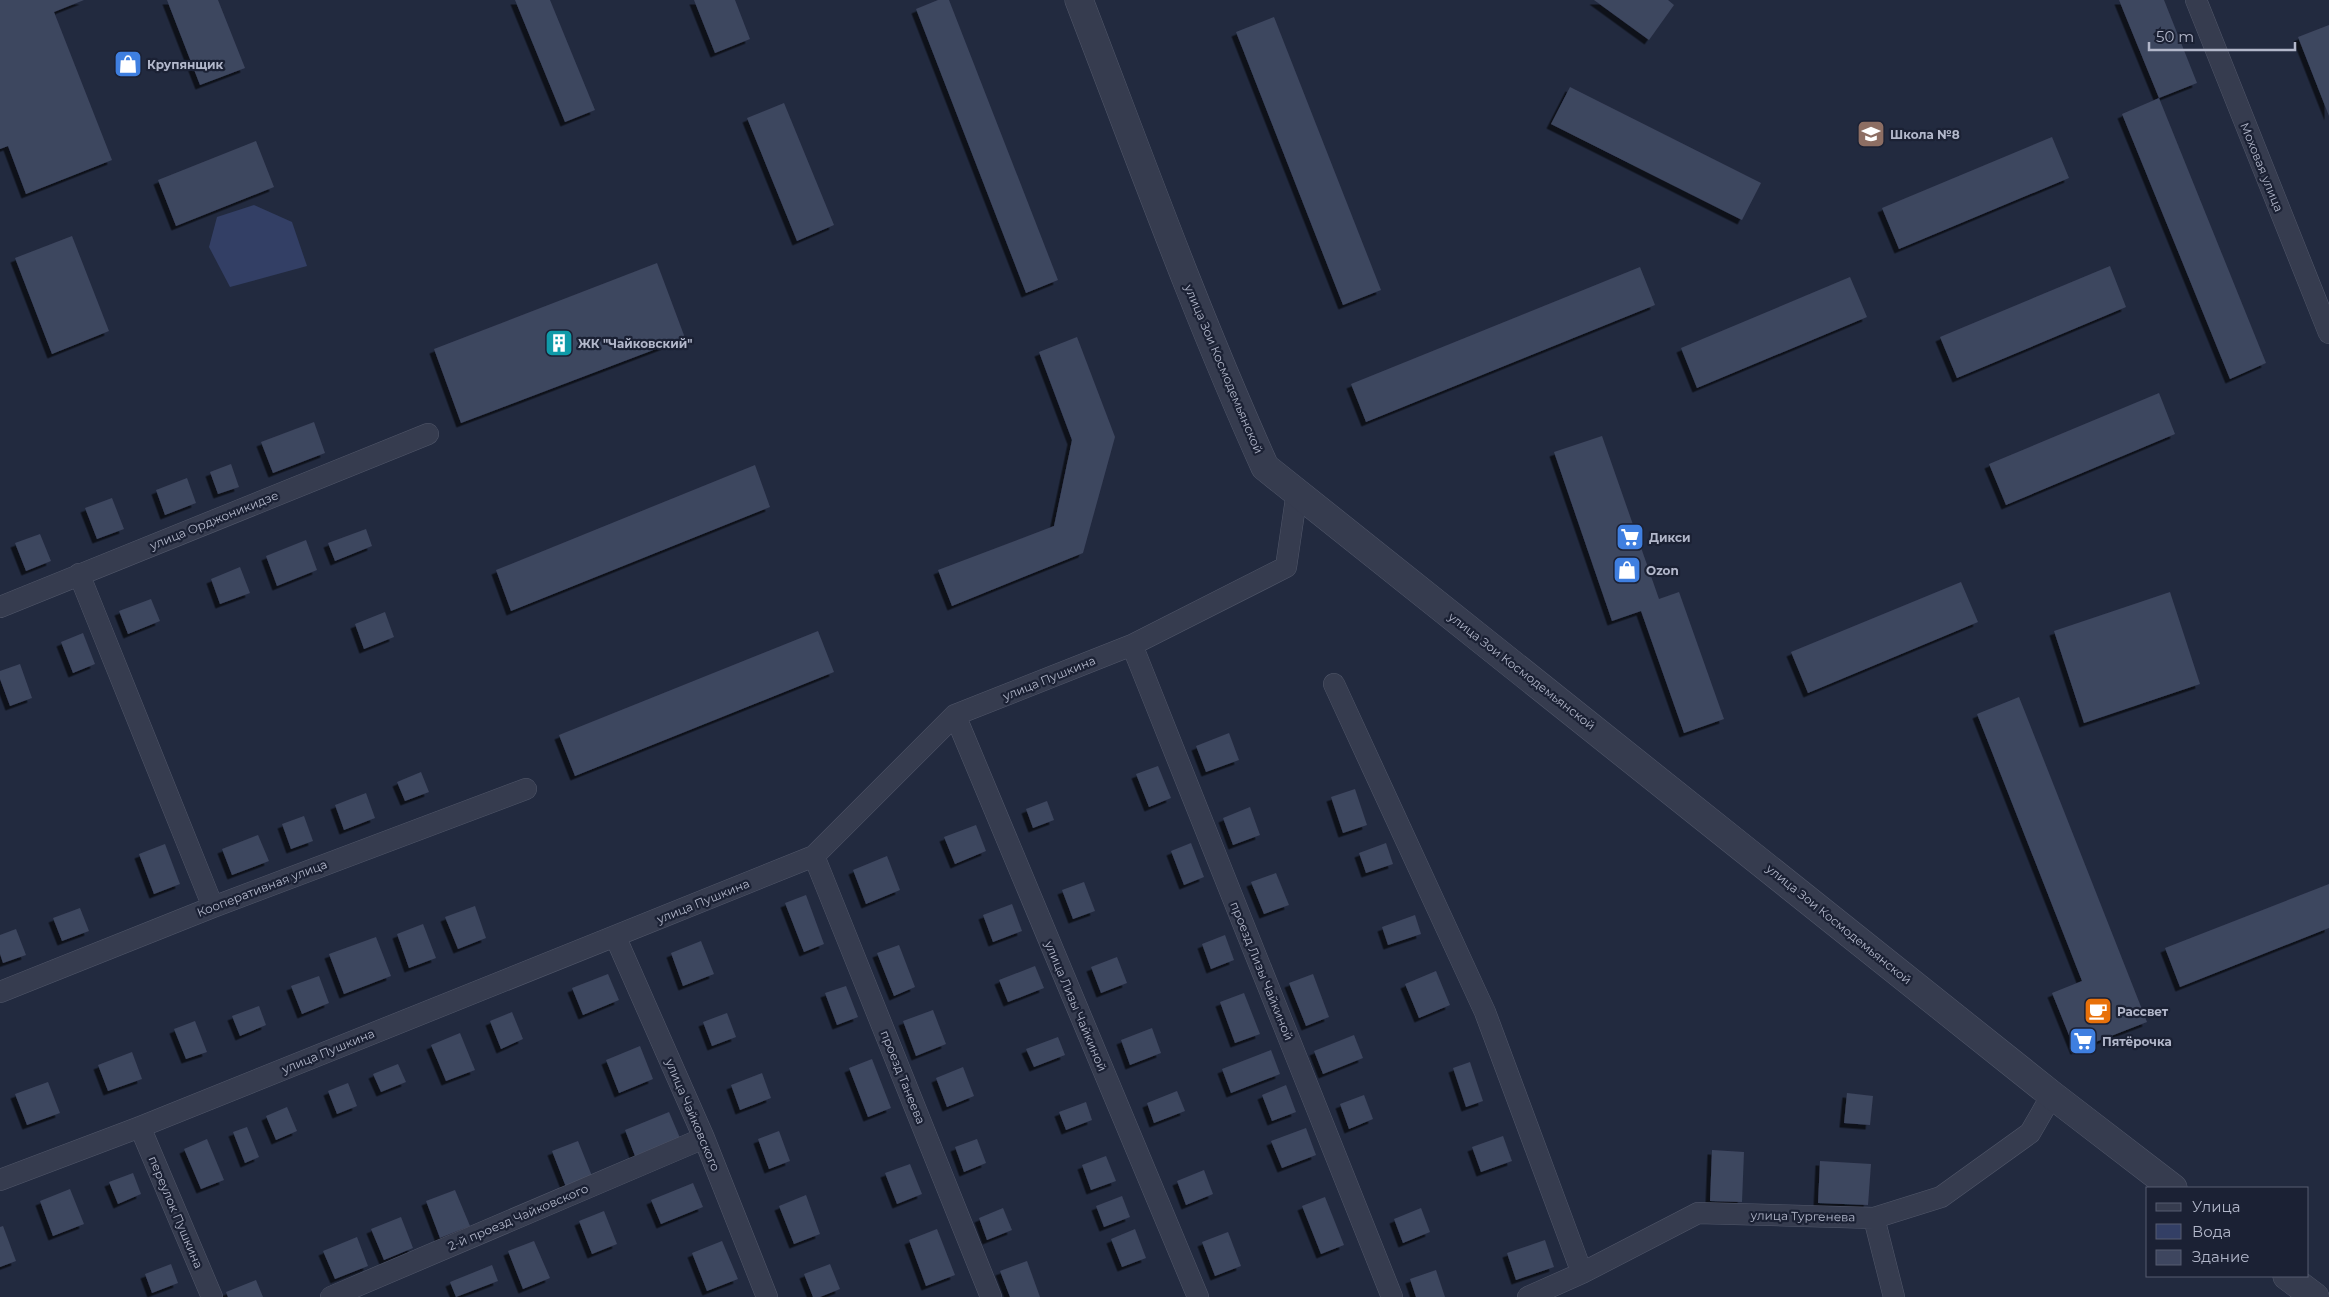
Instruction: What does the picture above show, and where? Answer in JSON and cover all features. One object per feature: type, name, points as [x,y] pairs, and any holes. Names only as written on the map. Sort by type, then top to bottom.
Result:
[{"type":"street","name":"улица Зои Космодемьянской","points":[[1079,0],[1238,406],[1265,467],[2052,1095],[2172,1187]]},
{"type":"street","name":"Моховая улица","points":[[2196,0],[2329,333]]},
{"type":"street","name":"улица Орджоникидзе","points":[[0,607],[428,434]]},
{"type":"street","name":"улица Пушкина","points":[[0,1180],[140,1127],[814,856],[955,715],[1132,645],[1286,567],[1297,492]]},
{"type":"street","points":[[79,574],[213,906]]},
{"type":"street","name":"проезд Лизы Чайкиной","points":[[1132,645],[1392,1297]]},
{"type":"street","points":[[1334,684],[1485,1012],[1582,1273]]},
{"type":"street","name":"улица Лизы Чайкиной","points":[[955,715],[1198,1297]]},
{"type":"street","name":"Кооперативная улица","points":[[0,992],[213,906],[526,789]]},
{"type":"street","name":"проезд Танеева","points":[[814,856],[991,1297]]},
{"type":"street","name":"улица Чайковского","points":[[615,936],[704,1138],[767,1297]]},
{"type":"street","name":"улица Тургенева","points":[[1528,1297],[1582,1273],[1698,1213],[1874,1218],[1941,1197],[2030,1133],[2052,1095]]},
{"type":"street","name":"переулок Пушкина","points":[[140,1127],[212,1297]]},
{"type":"street","name":"2-й проезд Чайковского","points":[[331,1297],[704,1138]]},
{"type":"street","points":[[1874,1218],[1894,1297]]},
{"type":"street","points":[[2288,1277],[2315,1297]]},
{"type":"water","points":[[254,205],[292,222],[307,266],[230,287],[209,247],[217,217]]},
{"type":"building","points":[[0,0],[84,0],[54,12],[112,160],[26,194],[8,146],[0,149]]},
{"type":"building","points":[[167,0],[218,0],[245,68],[200,85]]},
{"type":"building","points":[[515,0],[550,0],[595,110],[565,122]]},
{"type":"building","points":[[694,0],[735,0],[750,39],[715,53]]},
{"type":"building","points":[[938,0],[949,0],[1058,280],[1026,293],[916,9]]},
{"type":"building","points":[[1594,0],[1668,0],[1674,5],[1649,40]]},
{"type":"building","points":[[2119,0],[2164,0],[2197,83],[2159,98]]},
{"type":"building","points":[[1274,17],[1381,290],[1343,305],[1236,32]]},
{"type":"building","points":[[2329,25],[2329,116],[2298,37]]},
{"type":"building","points":[[1570,87],[1761,183],[1742,220],[1551,124]]},
{"type":"building","points":[[2159,98],[2266,363],[2230,379],[2122,114]]},
{"type":"building","points":[[784,103],[834,225],[797,241],[747,118]]},
{"type":"building","points":[[2052,137],[2069,178],[1899,249],[1882,208]]},
{"type":"building","points":[[256,141],[274,187],[176,226],[158,180]]},
{"type":"building","points":[[72,236],[109,331],[52,354],[15,258]]},
{"type":"building","name":"ЖК \"Чайковский\"","points":[[657,263],[685,338],[461,423],[434,349]]},
{"type":"building","points":[[2110,266],[2126,307],[1957,378],[1940,337]]},
{"type":"building","points":[[1640,267],[1655,305],[1366,422],[1351,384]]},
{"type":"building","points":[[1850,277],[1867,317],[1697,388],[1681,348]]},
{"type":"building","points":[[1077,337],[1115,437],[1083,553],[952,606],[938,570],[1054,526],[1072,440],[1039,352]]},
{"type":"building","points":[[2159,393],[2175,434],[2006,505],[1989,464]]},
{"type":"building","points":[[314,422],[325,453],[273,473],[261,442]]},
{"type":"building","points":[[1602,436],[1659,599],[1679,592],[1724,719],[1684,733],[1641,611],[1612,621],[1554,452]]},
{"type":"building","points":[[231,464],[239,487],[218,494],[210,472]]},
{"type":"building","points":[[755,465],[770,507],[511,611],[496,570]]},
{"type":"building","points":[[187,478],[196,503],[165,515],[156,490]]},
{"type":"building","points":[[112,498],[124,529],[97,539],[85,508]]},
{"type":"building","points":[[366,529],[372,546],[335,561],[328,543]]},
{"type":"building","points":[[40,534],[51,561],[26,571],[15,543]]},
{"type":"building","points":[[306,540],[317,570],[277,586],[266,556]]},
{"type":"building","points":[[240,567],[250,593],[220,604],[211,579]]},
{"type":"building","points":[[1961,582],[1978,622],[1808,693],[1791,652]]},
{"type":"building","points":[[2170,592],[2200,684],[2084,723],[2054,631]]},
{"type":"building","points":[[151,599],[160,621],[128,634],[119,611]]},
{"type":"building","points":[[385,612],[394,637],[364,649],[355,624]]},
{"type":"building","points":[[818,631],[834,672],[575,776],[559,735]]},
{"type":"building","points":[[83,633],[95,664],[73,673],[61,642]]},
{"type":"building","points":[[20,664],[32,698],[10,706],[0,679],[0,671]]},
{"type":"building","points":[[2019,697],[2147,1022],[2075,1050],[2052,993],[2082,981],[1977,714]]},
{"type":"building","points":[[1229,733],[1239,760],[1206,772],[1196,746]]},
{"type":"building","points":[[1158,766],[1171,798],[1149,807],[1136,774]]},
{"type":"building","points":[[421,772],[429,792],[405,801],[397,782]]},
{"type":"building","points":[[1355,789],[1367,825],[1343,833],[1331,797]]},
{"type":"building","points":[[366,793],[375,818],[344,830],[335,805]]},
{"type":"building","points":[[1047,801],[1054,820],[1033,828],[1026,809]]},
{"type":"building","points":[[1250,807],[1260,835],[1233,845],[1223,818]]},
{"type":"building","points":[[304,816],[313,841],[291,849],[282,824]]},
{"type":"building","points":[[976,825],[986,851],[955,864],[944,837]]},
{"type":"building","points":[[258,835],[269,861],[232,875],[222,849]]},
{"type":"building","points":[[1191,843],[1204,877],[1184,885],[1171,851]]},
{"type":"building","points":[[1386,843],[1393,864],[1366,873],[1359,853]]},
{"type":"building","points":[[165,844],[180,884],[154,894],[139,854]]},
{"type":"building","points":[[887,856],[900,890],[866,904],[853,870]]},
{"type":"building","points":[[1276,873],[1289,905],[1264,914],[1251,882]]},
{"type":"building","points":[[1084,882],[1095,911],[1073,919],[1062,890]]},
{"type":"building","points":[[2329,884],[2329,928],[2180,987],[2165,948]]},
{"type":"building","points":[[806,895],[824,944],[804,952],[785,903]]},
{"type":"building","points":[[1012,904],[1022,931],[993,942],[983,915]]},
{"type":"building","points":[[475,906],[486,938],[458,949],[445,917]]},
{"type":"building","points":[[80,908],[89,931],[62,941],[53,918]]},
{"type":"building","points":[[1415,915],[1421,934],[1388,945],[1382,927]]},
{"type":"building","points":[[423,924],[436,958],[409,968],[397,934]]},
{"type":"building","points":[[16,929],[26,955],[3,963],[0,954],[0,935]]},
{"type":"building","points":[[1225,935],[1234,960],[1211,969],[1202,944]]},
{"type":"building","points":[[376,937],[391,976],[344,994],[329,954]]},
{"type":"building","points":[[701,941],[714,974],[683,986],[671,953]]},
{"type":"building","points":[[899,945],[915,987],[894,996],[877,953]]},
{"type":"building","points":[[1117,957],[1127,983],[1101,993],[1091,967]]},
{"type":"building","points":[[1035,966],[1044,988],[1008,1002],[999,980]]},
{"type":"building","points":[[1436,971],[1450,1005],[1419,1018],[1405,984]]},
{"type":"building","points":[[608,974],[619,1000],[583,1015],[572,988]]},
{"type":"building","points":[[1313,974],[1329,1017],[1306,1026],[1289,983]]},
{"type":"building","points":[[319,976],[329,1003],[302,1014],[291,986]]},
{"type":"building","points":[[846,986],[858,1017],[837,1025],[825,993]]},
{"type":"building","points":[[1244,993],[1260,1034],[1235,1043],[1220,1002]]},
{"type":"building","points":[[259,1006],[266,1025],[240,1036],[232,1016]]},
{"type":"building","points":[[933,1010],[946,1044],[916,1056],[903,1021]]},
{"type":"building","points":[[512,1012],[523,1039],[501,1049],[490,1021]]},
{"type":"building","points":[[727,1013],[736,1037],[712,1046],[703,1022]]},
{"type":"building","points":[[195,1021],[207,1052],[186,1059],[174,1029]]},
{"type":"building","points":[[1152,1028],[1161,1053],[1130,1065],[1121,1040]]},
{"type":"building","points":[[460,1033],[475,1070],[446,1081],[431,1045]]},
{"type":"building","points":[[1354,1035],[1363,1058],[1323,1074],[1314,1051]]},
{"type":"building","points":[[1058,1037],[1065,1055],[1034,1067],[1026,1049]]},
{"type":"building","points":[[640,1046],[653,1079],[619,1093],[606,1060]]},
{"type":"building","points":[[1271,1050],[1280,1074],[1231,1093],[1222,1069]]},
{"type":"building","points":[[132,1052],[142,1079],[108,1091],[98,1065]]},
{"type":"building","points":[[872,1059],[891,1108],[868,1117],[849,1068]]},
{"type":"building","points":[[1470,1062],[1483,1101],[1466,1107],[1453,1068]]},
{"type":"building","points":[[398,1064],[406,1082],[381,1092],[373,1074]]},
{"type":"building","points":[[963,1067],[974,1096],[947,1107],[936,1078]]},
{"type":"building","points":[[762,1073],[771,1098],[740,1110],[731,1085]]},
{"type":"building","points":[[48,1082],[60,1113],[27,1125],[15,1094]]},
{"type":"building","points":[[348,1083],[357,1106],[337,1114],[328,1091]]},
{"type":"building","points":[[1286,1085],[1296,1112],[1272,1121],[1262,1095]]},
{"type":"building","points":[[1177,1091],[1185,1111],[1154,1123],[1147,1103]]},
{"type":"building","points":[[1847,1093],[1873,1096],[1870,1125],[1844,1123]]},
{"type":"building","points":[[1364,1095],[1373,1119],[1349,1129],[1340,1104]]},
{"type":"building","points":[[1086,1102],[1092,1120],[1066,1130],[1059,1112]]},
{"type":"building","points":[[287,1107],[297,1131],[276,1140],[266,1116]]},
{"type":"building","points":[[669,1112],[680,1138],[635,1156],[625,1130]]},
{"type":"building","points":[[247,1127],[259,1157],[245,1163],[233,1132]]},
{"type":"building","points":[[1306,1128],[1316,1155],[1282,1168],[1271,1141]]},
{"type":"building","points":[[779,1131],[790,1161],[769,1169],[758,1139]]},
{"type":"building","points":[[1503,1136],[1512,1161],[1481,1172],[1472,1147]]},
{"type":"building","points":[[207,1139],[224,1180],[201,1189],[184,1149]]},
{"type":"building","points":[[977,1139],[986,1163],[964,1172],[955,1147]]},
{"type":"building","points":[[578,1141],[592,1176],[566,1187],[552,1151]]},
{"type":"building","points":[[1712,1150],[1744,1152],[1742,1202],[1710,1201]]},
{"type":"building","points":[[1106,1156],[1116,1181],[1091,1190],[1082,1165]]},
{"type":"building","points":[[1820,1161],[1871,1164],[1868,1205],[1818,1203]]},
{"type":"building","points":[[910,1164],[922,1194],[897,1204],[885,1173]]},
{"type":"building","points":[[1204,1170],[1213,1194],[1186,1205],[1177,1181]]},
{"type":"building","points":[[133,1173],[141,1194],[118,1204],[109,1182]]},
{"type":"building","points":[[693,1183],[703,1207],[661,1224],[651,1200]]},
{"type":"building","points":[[70,1189],[84,1224],[53,1236],[40,1201]]},
{"type":"building","points":[[455,1190],[470,1226],[440,1238],[426,1201]]},
{"type":"building","points":[[806,1195],[820,1234],[794,1244],[779,1206]]},
{"type":"building","points":[[1122,1196],[1130,1217],[1104,1227],[1096,1206]]},
{"type":"building","points":[[1325,1197],[1344,1245],[1321,1254],[1302,1206]]},
{"type":"building","points":[[1003,1208],[1012,1230],[987,1240],[979,1218]]},
{"type":"building","points":[[1421,1208],[1430,1232],[1403,1243],[1394,1219]]},
{"type":"building","points":[[604,1211],[617,1244],[592,1254],[579,1221]]},
{"type":"building","points":[[401,1217],[413,1248],[384,1260],[371,1229]]},
{"type":"building","points":[[3,1226],[16,1261],[0,1267],[0,1227]]},
{"type":"building","points":[[937,1229],[955,1275],[926,1286],[909,1240]]},
{"type":"building","points":[[1135,1229],[1146,1258],[1122,1267],[1111,1239]]},
{"type":"building","points":[[1228,1232],[1241,1266],[1215,1276],[1202,1242]]},
{"type":"building","points":[[357,1237],[368,1266],[335,1279],[323,1251]]},
{"type":"building","points":[[1545,1240],[1554,1267],[1516,1280],[1507,1253]]},
{"type":"building","points":[[534,1241],[550,1278],[523,1289],[508,1251]]},
{"type":"building","points":[[722,1241],[738,1279],[707,1291],[692,1253]]},
{"type":"building","points":[[1027,1261],[1040,1297],[1010,1297],[1000,1271]]},
{"type":"building","points":[[171,1264],[178,1283],[152,1293],[145,1274]]},
{"type":"building","points":[[830,1264],[840,1289],[820,1297],[813,1297],[804,1274]]},
{"type":"building","points":[[492,1265],[498,1281],[456,1297],[450,1282]]},
{"type":"building","points":[[1436,1270],[1445,1297],[1416,1297],[1410,1279]]},
{"type":"building","points":[[256,1280],[263,1297],[228,1297],[226,1292]]},
{"type":"place","name":"Крупянщик","points":[[128,64]]},
{"type":"place","name":"Школа №8","points":[[1871,134]]},
{"type":"place","name":"ЖК \"Чайковский\"","points":[[559,343]]},
{"type":"place","name":"Дикси","points":[[1630,537]]},
{"type":"place","name":"Ozon","points":[[1627,570]]},
{"type":"place","name":"Рассвет","points":[[2098,1011]]},
{"type":"place","name":"Пятёрочка","points":[[2083,1041]]}]
